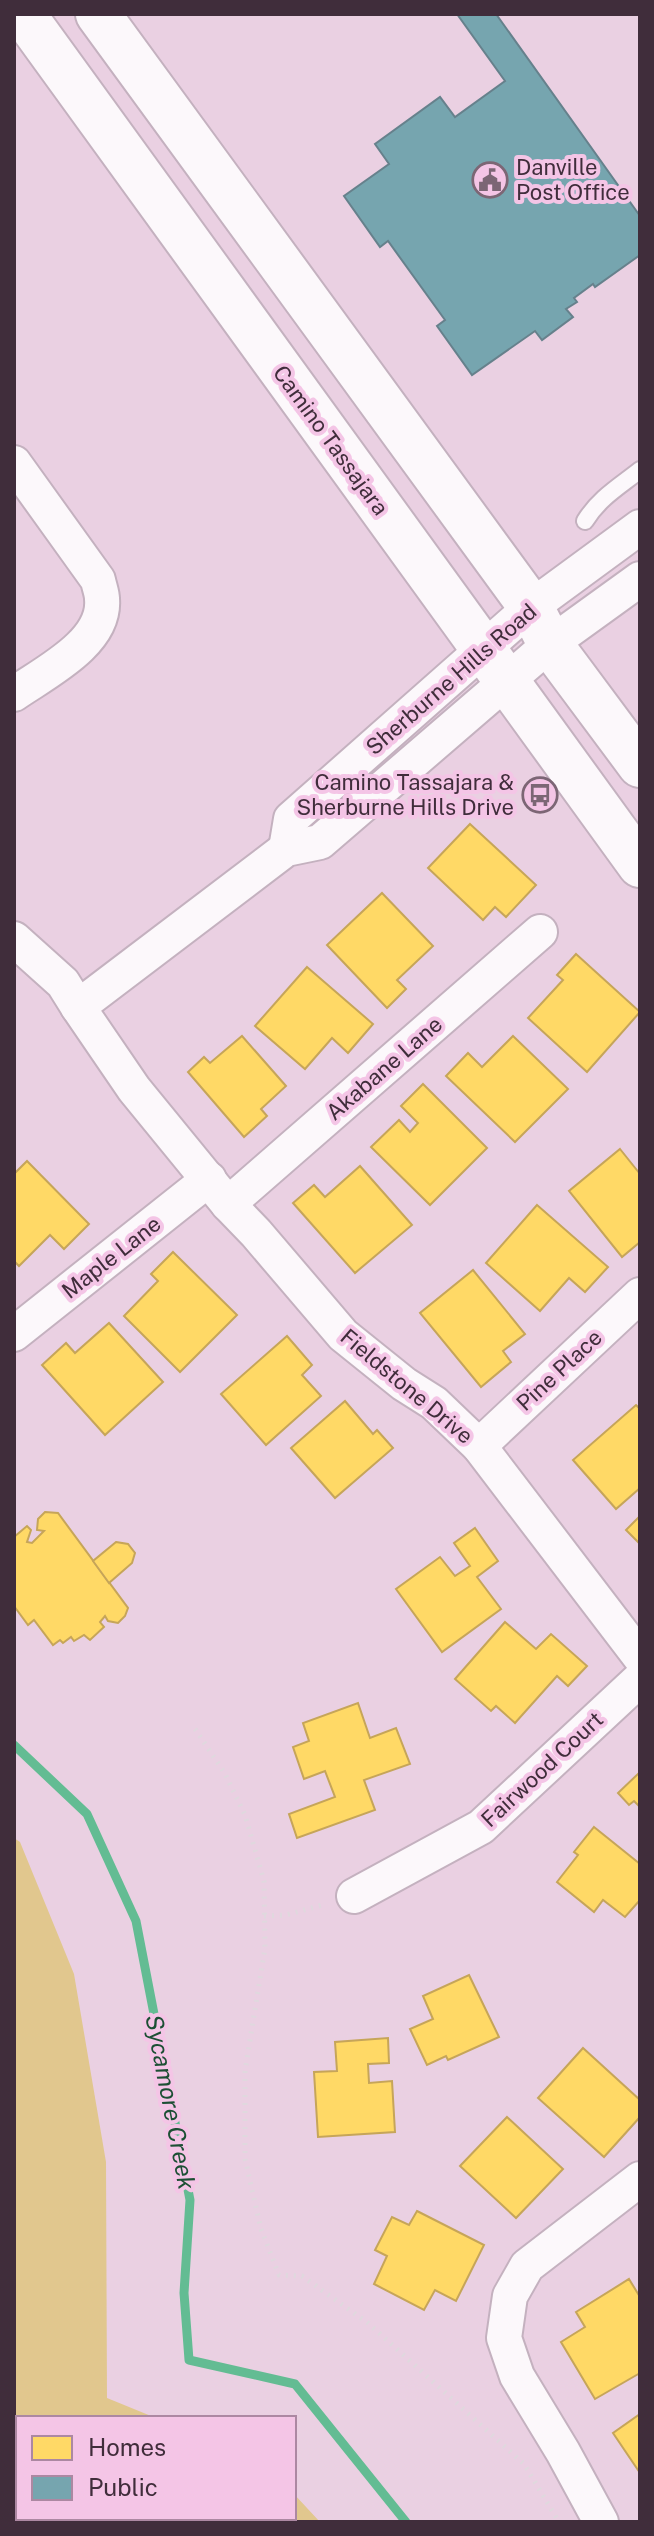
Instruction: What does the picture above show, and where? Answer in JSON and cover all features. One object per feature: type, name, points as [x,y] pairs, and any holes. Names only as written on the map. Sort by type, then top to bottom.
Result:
[{"type":"main road","name":"Camino Tassajara","points":[[23,14],[640,865]]},
{"type":"main road","points":[[98,14],[640,765]]},
{"type":"street","points":[[14,463],[98,580],[103,601],[99,622],[80,649],[14,694]]},
{"type":"street","name":"Sherburne Hills Road","points":[[78,1007],[286,849],[291,819],[495,667],[541,626],[640,527]]},
{"type":"street","name":"Sherburne Hills Road","points":[[541,626],[640,579]]},
{"type":"street","name":"Akabane Lane","points":[[218,1192],[540,932]]},
{"type":"street","points":[[14,939],[63,983],[78,1007]]},
{"type":"street","name":"Fieldstone Drive","points":[[78,1007],[134,1089],[218,1192],[343,1335],[404,1384],[434,1403],[479,1446],[640,1657]]},
{"type":"street","name":"Maple Lane","points":[[14,1334],[218,1192]]},
{"type":"street","name":"Pine Place","points":[[479,1446],[640,1295]]},
{"type":"street","name":"Fairwood Court","points":[[354,1896],[481,1827],[640,1679]]},
{"type":"street","points":[[601,2522],[517,2376],[504,2338],[510,2296],[527,2266],[640,2179]]},
{"type":"lane","points":[[585,521],[606,495],[640,470]]},
{"type":"path","points":[[195,1729],[224,1772],[245,1815],[264,1881],[265,1948],[245,2071],[245,2159],[261,2229],[279,2275],[302,2276],[368,2323],[524,2464],[559,2522]]},
{"type":"path","points":[[264,1916],[286,1915],[354,1896]]},
{"type":"shaded area","points":[[14,1838],[20,1842],[74,1974],[106,2162],[107,2398],[151,2416],[16,2416],[16,2520],[296,2520],[296,2496],[320,2522],[14,2522]]},
{"type":"building: Homes","points":[[470,824],[536,885],[506,917],[495,907],[483,920],[428,868]]},
{"type":"building: Homes","points":[[382,893],[433,946],[397,980],[406,989],[387,1008],[327,945]]},
{"type":"building: Homes","points":[[576,954],[640,1012],[587,1072],[528,1018],[563,980],[557,975]]},
{"type":"building: Homes","points":[[307,967],[373,1024],[348,1053],[332,1038],[305,1069],[255,1026]]},
{"type":"building: Homes","points":[[242,1036],[286,1086],[261,1109],[267,1116],[244,1137],[188,1072],[204,1057],[210,1063]]},
{"type":"building: Homes","points":[[513,1036],[568,1089],[515,1142],[446,1076],[468,1053],[482,1067]]},
{"type":"building: Homes","points":[[423,1084],[487,1148],[430,1205],[371,1147],[399,1120],[410,1132],[418,1123],[401,1106]]},
{"type":"building: Homes","points":[[620,1149],[640,1174],[640,1242],[622,1257],[569,1191]]},
{"type":"building: Homes","points":[[27,1161],[89,1224],[64,1249],[50,1235],[19,1266],[14,1261],[14,1174]]},
{"type":"building: Homes","points":[[360,1166],[412,1225],[355,1273],[293,1203],[314,1185],[325,1197]]},
{"type":"building: Homes","points":[[537,1205],[608,1267],[585,1292],[569,1278],[540,1311],[486,1263]]},
{"type":"building: Homes","points":[[173,1252],[237,1315],[180,1372],[124,1316],[158,1281],[151,1274]]},
{"type":"building: Homes","points":[[473,1270],[525,1334],[503,1351],[511,1362],[481,1387],[420,1313]]},
{"type":"building: Homes","points":[[109,1323],[163,1382],[105,1435],[42,1365],[66,1343],[75,1353]]},
{"type":"building: Homes","points":[[287,1336],[312,1365],[302,1375],[321,1396],[266,1445],[221,1394]]},
{"type":"building: Homes","points":[[345,1401],[373,1434],[377,1430],[393,1448],[335,1498],[291,1448]]},
{"type":"building: Homes","points":[[636,1405],[640,1409],[640,1488],[616,1509],[573,1460]]},
{"type":"building: Homes","points":[[45,1512],[58,1513],[128,1608],[118,1623],[108,1621],[105,1616],[100,1622],[104,1627],[90,1640],[84,1635],[74,1641],[71,1637],[53,1645],[34,1620],[28,1625],[14,1606],[14,1537],[27,1526],[31,1530],[27,1542],[32,1543],[44,1531],[37,1530],[38,1519]]},
{"type":"building: Homes","points":[[640,1516],[640,1544],[626,1530]]},
{"type":"building: Homes","points":[[475,1528],[498,1561],[477,1577],[501,1609],[442,1652],[396,1589],[440,1557],[455,1576],[470,1566],[454,1543]]},
{"type":"building: Homes","points":[[116,1542],[128,1544],[135,1553],[132,1563],[109,1583],[93,1561]]},
{"type":"building: Homes","points":[[505,1622],[536,1649],[551,1634],[587,1666],[568,1686],[557,1676],[515,1723],[496,1706],[491,1711],[455,1679]]},
{"type":"building: Homes","points":[[358,1703],[370,1738],[396,1728],[410,1764],[364,1780],[375,1810],[297,1838],[289,1814],[335,1797],[325,1771],[304,1779],[293,1747],[309,1741],[303,1723]]},
{"type":"building: Homes","points":[[640,1772],[640,1807],[634,1801],[629,1805],[618,1793]]},
{"type":"building: Homes","points":[[594,1827],[640,1864],[640,1900],[625,1917],[603,1900],[594,1912],[557,1882],[578,1855],[574,1852]]},
{"type":"building: Homes","points":[[469,1975],[499,2037],[448,2060],[446,2056],[427,2065],[410,2029],[433,2019],[423,1996]]},
{"type":"building: Homes","points":[[388,2038],[389,2063],[368,2064],[369,2083],[392,2081],[395,2132],[318,2137],[314,2072],[337,2071],[335,2042]]},
{"type":"building: Homes","points":[[583,2048],[640,2100],[640,2117],[604,2157],[538,2098]]},
{"type":"building: Homes","points":[[507,2117],[563,2169],[516,2218],[460,2166]]},
{"type":"building: Homes","points":[[417,2211],[484,2245],[456,2301],[435,2290],[424,2310],[374,2284],[387,2256],[375,2250],[392,2217],[409,2225]]},
{"type":"building: Homes","points":[[629,2279],[640,2297],[640,2373],[595,2399],[561,2342],[585,2327],[576,2312]]},
{"type":"building: Homes","points":[[640,2414],[640,2473],[613,2433]]},
{"type":"building: Public","name":"Danville Post Office","points":[[457,14],[496,14],[640,216],[640,255],[574,298],[577,302],[566,309],[573,317],[542,340],[535,331],[472,375],[437,326],[445,320],[388,241],[380,247],[344,196],[389,164],[375,144],[440,97],[455,117],[505,81]]},
{"type":"waterway","name":"Sycamore Creek","points":[[14,1745],[87,1814],[136,1921],[190,2200],[184,2293],[189,2360],[295,2384],[406,2522]]},
{"type":"place","name":"Danville Post Office","points":[[490,180]]},
{"type":"place","name":"Camino Tassajara & Sherburne Hills Drive","points":[[540,795]]}]
